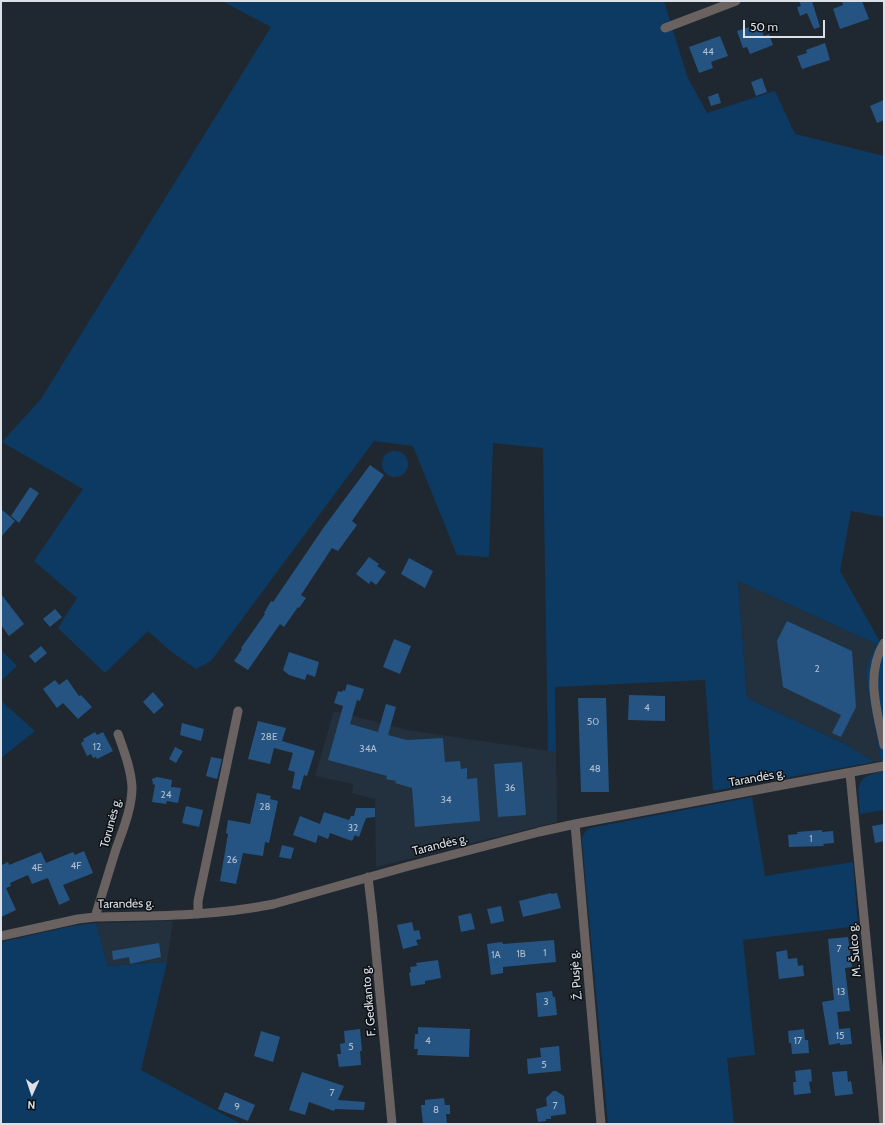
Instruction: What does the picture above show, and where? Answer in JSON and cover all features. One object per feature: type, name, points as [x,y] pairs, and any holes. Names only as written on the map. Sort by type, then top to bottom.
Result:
[{"type":"street","points":[[665,28],[736,1]]},
{"type":"street","points":[[884,643],[879,651],[875,663],[874,690],[884,745]]},
{"type":"street","points":[[198,914],[198,901],[238,711]]},
{"type":"street","name":"Torunės g.","points":[[95,917],[125,824],[131,795],[131,777],[126,756],[118,734]]},
{"type":"street","name":"Tarandės g.","points":[[1,936],[78,919],[95,917],[227,912],[274,904],[368,877],[539,832],[884,766]]},
{"type":"street","name":"M. Šulco g.","points":[[850,773],[884,1124]]},
{"type":"street","name":"Ž. Pusjė g.","points":[[575,824],[601,1124]]},
{"type":"street","name":"F. Gedkanto g.","points":[[368,877],[392,1124]]},
{"type":"shaded area","points":[[222,1],[664,1],[687,76],[707,113],[775,91],[795,134],[884,156],[884,517],[851,511],[840,571],[879,640],[884,646],[884,761],[881,761],[866,672],[876,644],[738,581],[747,698],[847,745],[874,762],[713,791],[705,680],[555,687],[556,752],[548,751],[543,448],[493,443],[489,557],[457,555],[413,446],[374,441],[211,661],[196,669],[173,653],[148,631],[105,673],[58,628],[77,598],[34,561],[83,489],[2,442],[41,399],[271,27]]},
{"type":"shaded area","points":[[395,451],[405,454],[408,464],[405,474],[395,477],[385,474],[382,464],[385,454]]},
{"type":"shaded area","points":[[738,581],[876,644],[866,672],[881,761],[874,762],[847,745],[747,698]]},
{"type":"shaded area","points":[[1,650],[17,666],[1,681]]},
{"type":"shaded area","points":[[1,701],[35,731],[1,758]]},
{"type":"shaded area","points":[[334,711],[407,730],[556,752],[557,822],[376,867],[375,799],[352,793],[353,784],[315,776]]},
{"type":"shaded area","points":[[884,771],[884,810],[860,814],[859,790],[862,780],[874,773]]},
{"type":"shaded area","points":[[752,797],[765,876],[853,862],[858,926],[743,940],[755,1055],[727,1058],[734,1124],[608,1124],[582,840],[584,834],[590,828]]},
{"type":"shaded area","points":[[173,921],[167,962],[108,966],[96,923]]},
{"type":"shaded area","points":[[96,923],[108,966],[167,962],[141,1070],[241,1124],[1,1124],[1,942],[72,926]]},
{"type":"building","points":[[799,1],[812,1],[820,27],[814,29],[807,13],[800,16],[797,7],[801,6]]},
{"type":"building","points":[[842,1],[862,1],[869,19],[840,29],[833,9],[843,5]]},
{"type":"building","points":[[759,24],[764,36],[769,34],[773,45],[750,54],[747,47],[743,48],[737,31]]},
{"type":"building","points":[[720,36],[728,56],[711,62],[713,68],[699,73],[689,47]]},
{"type":"building","points":[[825,43],[830,60],[802,69],[797,56],[807,53],[806,50]]},
{"type":"building","points":[[762,78],[767,92],[756,96],[751,82]]},
{"type":"building","points":[[718,93],[721,103],[711,106],[708,97]]},
{"type":"building","points":[[884,100],[884,120],[877,123],[870,106]]},
{"type":"building","points":[[370,465],[384,475],[352,521],[357,525],[338,551],[332,548],[301,595],[306,598],[284,627],[280,624],[248,670],[234,661],[242,649],[241,648],[265,614],[264,613],[271,601],[273,602],[324,527]]},
{"type":"building","points":[[30,487],[39,493],[19,523],[11,516]]},
{"type":"building","points":[[1,509],[15,521],[1,537]]},
{"type":"building","points":[[369,557],[379,564],[377,566],[386,572],[376,585],[371,581],[369,584],[356,574]]},
{"type":"building","points":[[409,558],[433,571],[425,588],[401,574]]},
{"type":"building","points":[[1,594],[24,624],[9,636],[1,625]]},
{"type":"building","points":[[55,609],[62,617],[50,627],[43,619]]},
{"type":"building","points":[[787,621],[852,651],[856,707],[841,737],[832,733],[841,715],[783,687],[777,641]]},
{"type":"building","points":[[394,639],[411,646],[400,674],[383,667]]},
{"type":"building","points":[[41,646],[47,653],[35,663],[29,656]]},
{"type":"building","points":[[289,652],[319,662],[315,677],[307,674],[305,680],[289,675],[283,670]]},
{"type":"building","points":[[67,679],[79,696],[81,695],[92,707],[78,719],[63,703],[57,708],[43,689],[55,680],[59,685]]},
{"type":"building","points":[[347,684],[364,689],[360,701],[357,700],[350,724],[378,732],[386,704],[396,707],[388,735],[407,740],[443,738],[445,762],[460,761],[461,769],[467,768],[467,779],[477,778],[480,821],[415,827],[412,788],[395,783],[396,781],[386,779],[387,776],[328,760],[343,706],[334,703],[338,691],[345,691]]},
{"type":"building","points":[[153,692],[164,705],[154,714],[143,702]]},
{"type":"building","points":[[629,695],[665,696],[665,721],[628,720]]},
{"type":"building","points":[[578,698],[606,698],[609,792],[581,792]]},
{"type":"building","points":[[258,721],[286,728],[282,741],[315,751],[307,776],[304,775],[300,790],[292,788],[295,772],[288,770],[293,753],[274,748],[270,764],[248,759]]},
{"type":"building","points":[[182,723],[204,729],[201,741],[180,735]]},
{"type":"building","points":[[95,732],[97,735],[103,732],[113,751],[97,759],[96,757],[93,758],[91,754],[87,756],[81,743],[84,741],[83,739]]},
{"type":"building","points":[[175,747],[183,751],[176,763],[169,759]]},
{"type":"building","points":[[211,757],[222,759],[217,779],[206,776]]},
{"type":"building","points":[[522,762],[526,815],[498,817],[494,764]]},
{"type":"building","points":[[157,777],[172,780],[171,787],[181,788],[178,803],[167,801],[166,804],[152,802],[155,785],[153,784],[152,779]]},
{"type":"building","points":[[257,793],[271,796],[270,799],[278,801],[269,843],[265,842],[263,856],[243,853],[236,884],[220,881],[228,834],[226,833],[228,820],[250,824]]},
{"type":"building","points":[[186,806],[203,810],[199,827],[182,823]]},
{"type":"building","points":[[356,808],[375,808],[375,817],[366,818],[359,837],[355,835],[352,841],[330,833],[328,839],[318,835],[316,843],[293,835],[300,816],[320,824],[324,812],[349,820],[351,816],[354,816]]},
{"type":"building","points":[[884,824],[884,841],[875,843],[872,826]]},
{"type":"building","points":[[822,830],[822,832],[833,831],[834,843],[823,844],[824,846],[789,847],[788,835],[798,834],[797,832]]},
{"type":"building","points":[[282,845],[294,848],[291,859],[279,857]]},
{"type":"building","points":[[84,851],[93,873],[63,885],[70,900],[59,905],[48,878],[32,884],[28,875],[10,883],[11,886],[6,888],[16,910],[1,917],[1,863],[2,865],[8,862],[9,865],[41,852],[46,863],[73,852],[75,855]]},
{"type":"building","points":[[551,893],[557,893],[561,908],[523,917],[519,901]]},
{"type":"building","points":[[501,906],[504,921],[491,924],[487,909]]},
{"type":"building","points":[[471,913],[475,929],[461,932],[458,916]]},
{"type":"building","points":[[412,922],[414,931],[419,930],[421,939],[416,940],[418,945],[403,949],[397,925]]},
{"type":"building","points":[[848,937],[852,967],[845,968],[850,1011],[837,1012],[839,1029],[850,1028],[852,1044],[840,1045],[840,1043],[829,1045],[822,1002],[834,1000],[828,939]]},
{"type":"building","points":[[554,940],[556,962],[503,967],[503,973],[491,975],[487,944]]},
{"type":"building","points":[[159,943],[161,957],[130,964],[129,957],[113,960],[112,951]]},
{"type":"building","points":[[787,950],[788,959],[797,958],[798,966],[803,965],[804,976],[779,979],[776,952]]},
{"type":"building","points":[[438,960],[441,978],[425,981],[425,984],[411,986],[409,973],[411,972],[410,967],[417,966],[416,963]]},
{"type":"building","points":[[552,991],[553,997],[555,997],[557,1015],[538,1017],[536,993]]},
{"type":"building","points":[[418,1027],[470,1029],[469,1057],[417,1055],[418,1049],[414,1049],[415,1034],[418,1034]]},
{"type":"building","points":[[360,1029],[362,1051],[360,1051],[361,1065],[339,1067],[337,1054],[341,1054],[340,1044],[345,1043],[344,1031]]},
{"type":"building","points":[[804,1029],[805,1040],[808,1040],[809,1053],[792,1054],[788,1031]]},
{"type":"building","points":[[261,1031],[280,1037],[273,1062],[254,1056]]},
{"type":"building","points":[[559,1046],[561,1071],[528,1074],[527,1059],[541,1057],[540,1048]]},
{"type":"building","points":[[811,1069],[812,1081],[809,1082],[811,1093],[794,1095],[793,1082],[796,1082],[795,1071]]},
{"type":"building","points":[[847,1071],[848,1082],[851,1081],[853,1094],[835,1096],[832,1072]]},
{"type":"building","points":[[302,1072],[344,1086],[338,1100],[365,1102],[364,1110],[335,1109],[334,1111],[309,1102],[305,1115],[289,1110]]},
{"type":"building","points":[[553,1091],[556,1091],[564,1096],[566,1114],[551,1116],[551,1119],[538,1122],[536,1109],[547,1106],[546,1098]]},
{"type":"building","points":[[225,1092],[255,1105],[248,1121],[218,1109]]},
{"type":"building","points":[[444,1098],[445,1105],[450,1105],[450,1114],[446,1114],[447,1124],[423,1124],[421,1105],[425,1105],[425,1100]]}]
